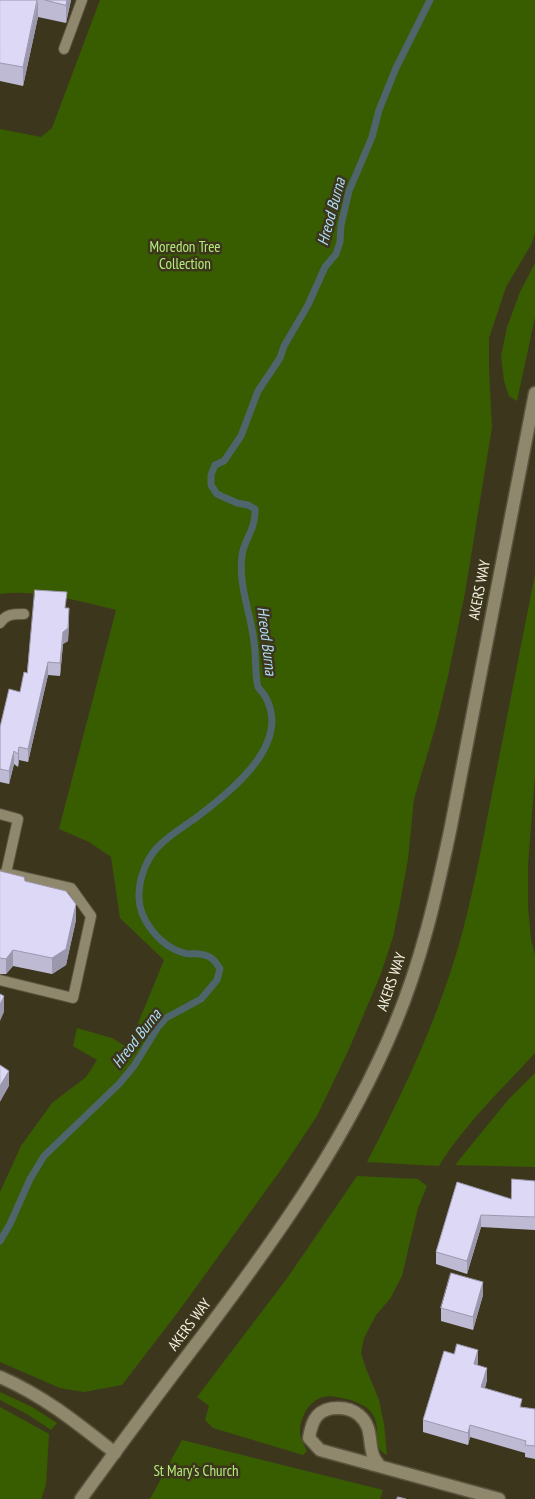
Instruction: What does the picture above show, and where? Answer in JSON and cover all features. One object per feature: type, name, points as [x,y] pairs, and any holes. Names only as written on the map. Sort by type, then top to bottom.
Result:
[{"type":"main road","name":"AKERS WAY","points":[[82,1499],[256,1263],[325,1162],[375,1068],[398,1017],[426,935],[450,831],[535,393]]},
{"type":"main road","points":[[0,1377],[66,1414],[115,1453]]},
{"type":"main road","points":[[379,1465],[373,1457],[370,1434],[366,1423],[358,1414],[346,1408],[334,1408],[324,1409],[315,1417],[309,1438],[320,1450],[499,1499]]},
{"type":"lane","points":[[64,49],[82,0]]},
{"type":"lane","points":[[0,623],[4,617],[12,614],[24,614]]},
{"type":"lane","points":[[0,814],[18,819],[3,874],[70,888],[91,916],[73,998],[0,980]]},
{"type":"green space","name":"Moredon Tree Collection","points":[[100,0],[535,0],[535,233],[531,245],[506,287],[489,338],[492,427],[465,593],[436,725],[414,799],[408,859],[400,903],[393,937],[380,976],[349,1049],[317,1116],[285,1164],[181,1308],[122,1385],[84,1392],[60,1388],[0,1362],[0,1192],[21,1146],[52,1103],[86,1077],[97,1060],[73,1046],[77,1028],[112,1038],[128,1048],[164,960],[120,918],[111,857],[89,842],[59,829],[116,610],[44,594],[0,594],[0,129],[41,137],[52,128]]},
{"type":"green space","points":[[535,263],[535,317],[517,401],[509,396],[504,381],[501,356],[507,327],[520,292]]},
{"type":"green space","points":[[535,574],[535,775],[528,865],[528,907],[531,939],[535,955],[535,1053],[472,1121],[439,1166],[367,1162],[399,1099],[427,1035],[459,944],[478,865]]},
{"type":"green space","points":[[535,1073],[535,1167],[455,1165],[508,1100]]},
{"type":"green space","points":[[357,1176],[418,1179],[427,1186],[418,1208],[402,1276],[390,1299],[376,1315],[364,1338],[361,1353],[379,1400],[387,1455],[381,1451],[377,1441],[377,1425],[367,1408],[351,1400],[332,1396],[326,1396],[314,1402],[302,1420],[300,1432],[307,1451],[303,1455],[213,1428],[205,1420],[209,1406],[197,1397],[288,1277]]},
{"type":"green space","points":[[0,1392],[32,1407],[57,1423],[51,1430],[27,1414],[0,1400]]},
{"type":"green space","points":[[0,1407],[49,1434],[46,1485],[41,1499],[0,1499]]},
{"type":"green space","name":"St Mary's Church","points":[[182,1440],[383,1490],[380,1499],[150,1499]]},
{"type":"building","points":[[0,0],[37,0],[23,67],[0,63]]},
{"type":"building","points":[[45,0],[67,0],[66,5]]},
{"type":"building","points":[[35,590],[67,592],[65,608],[69,608],[68,628],[63,632],[60,663],[48,662],[28,749],[19,747],[18,754],[14,751],[9,771],[0,769],[0,727],[9,689],[20,692],[24,672],[27,673]]},
{"type":"building","points":[[0,871],[24,877],[25,881],[66,891],[76,904],[66,949],[52,958],[13,950],[6,959],[0,958]]},
{"type":"building","points":[[0,994],[4,996],[0,1005]]},
{"type":"building","points":[[0,1065],[9,1071],[0,1086]]},
{"type":"building","points":[[512,1179],[535,1181],[535,1217],[481,1215],[467,1261],[436,1252],[457,1182],[511,1199]]},
{"type":"building","points":[[451,1273],[483,1282],[473,1317],[441,1308]]},
{"type":"building","points":[[457,1344],[478,1350],[474,1364],[487,1368],[481,1387],[522,1399],[520,1407],[535,1409],[535,1446],[525,1445],[526,1441],[470,1425],[468,1433],[423,1420],[444,1351],[454,1354]]},
{"type":"waterway","name":"Hreod Burna","points":[[0,1241],[10,1224],[30,1179],[44,1156],[119,1084],[134,1066],[158,1027],[166,1018],[201,999],[217,980],[220,969],[212,958],[197,954],[186,954],[175,950],[159,939],[142,914],[139,895],[145,867],[156,849],[170,836],[217,802],[237,784],[255,764],[267,743],[271,731],[270,708],[257,683],[254,642],[243,589],[241,567],[243,551],[255,518],[255,509],[217,494],[211,485],[211,475],[215,465],[224,461],[241,436],[258,391],[280,358],[284,346],[308,305],[325,267],[336,254],[349,191],[372,137],[379,110],[396,68],[430,0]]}]
